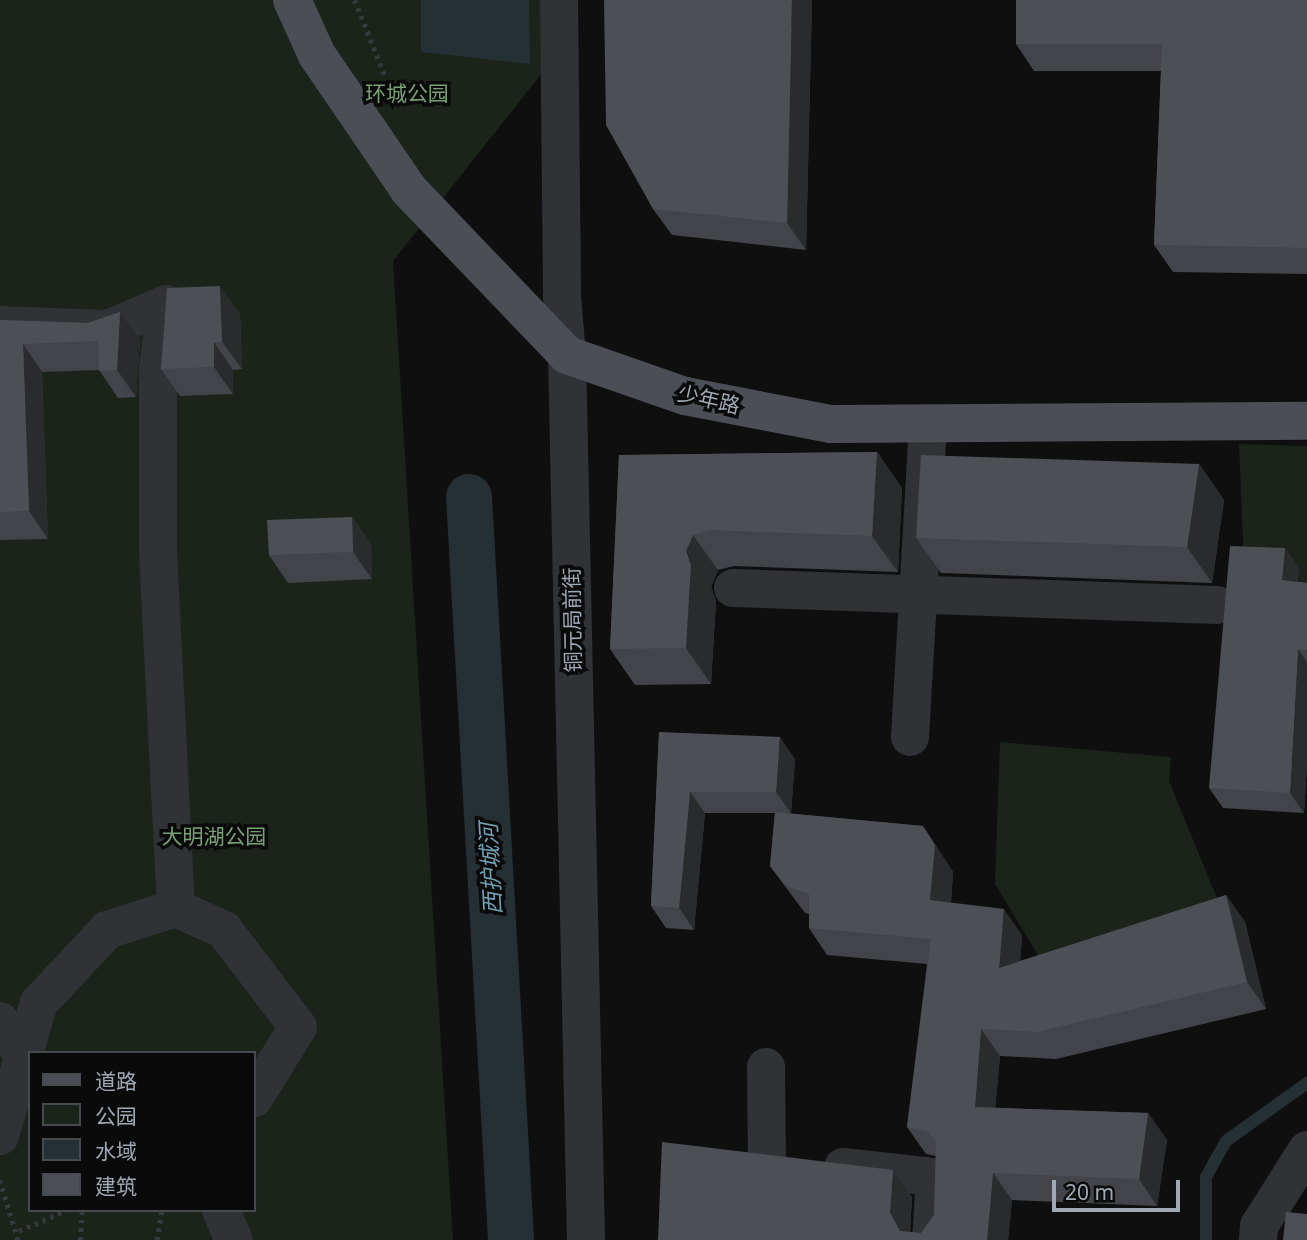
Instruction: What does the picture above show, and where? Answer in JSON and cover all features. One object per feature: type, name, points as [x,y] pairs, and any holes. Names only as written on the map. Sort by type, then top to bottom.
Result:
[{"type":"main road","name":"少年路","points":[[292,0],[317,55],[409,190],[567,355],[685,396],[818,422],[928,424],[1307,421]]},
{"type":"street","name":"铜元局前街","points":[[559,0],[561,283],[567,355],[586,1240]]},
{"type":"street","points":[[0,326],[108,329],[166,304],[158,369],[158,552],[176,908]]},
{"type":"street","points":[[910,737],[928,424]]},
{"type":"street","points":[[733,588],[1217,605]]},
{"type":"street","points":[[1,1133],[39,1003],[107,930],[176,908],[223,930],[298,1027],[256,1095]]},
{"type":"street","points":[[0,1021],[21,1065]]},
{"type":"street","points":[[766,1067],[767,1159]]},
{"type":"street","points":[[1258,1240],[1259,1226],[1307,1150]]},
{"type":"street","points":[[728,1155],[935,1177],[931,1240]]},
{"type":"street","points":[[222,1212],[234,1240]]},
{"type":"path","points":[[355,0],[390,89]]},
{"type":"path","points":[[0,1181],[19,1231],[18,1240]]},
{"type":"path","points":[[19,1231],[63,1212]]},
{"type":"path","points":[[80,1240],[82,1212]]},
{"type":"path","points":[[157,1240],[162,1212]]},
{"type":"green space","name":"大明湖公园","points":[[0,0],[541,0],[542,73],[393,261],[453,1240],[0,1240]]},
{"type":"green space","points":[[1239,444],[1307,446],[1307,716],[1244,566]]},
{"type":"green space","points":[[1000,742],[1171,757],[1169,781],[1219,903],[1042,962],[995,884]]},
{"type":"water","points":[[421,0],[529,0],[530,64],[421,52]]},
{"type":"building","points":[[604,0],[792,0],[787,223],[653,209],[606,125]]},
{"type":"building","points":[[1016,0],[1307,0],[1307,248],[1154,245],[1162,44],[1016,44]]},
{"type":"building","points":[[220,286],[222,342],[214,342],[214,367],[161,369],[167,288]]},
{"type":"building","points":[[120,312],[117,370],[99,371],[98,341],[23,344],[29,511],[0,512],[0,320],[88,323]]},
{"type":"building","points":[[877,452],[872,536],[709,530],[693,535],[686,551],[691,565],[686,648],[610,649],[619,455]]},
{"type":"building","points":[[921,455],[1199,464],[1187,547],[916,538]]},
{"type":"building","points":[[352,517],[353,552],[269,555],[267,520]]},
{"type":"building","points":[[1230,546],[1285,548],[1282,580],[1307,583],[1307,650],[1298,649],[1290,793],[1209,788]]},
{"type":"building","points":[[659,732],[780,737],[776,792],[690,792],[679,908],[651,906]]},
{"type":"building","points":[[775,812],[923,826],[935,845],[930,900],[1004,909],[999,968],[1226,895],[1247,982],[1037,1032],[981,1029],[975,1107],[1148,1113],[1139,1179],[993,1173],[987,1240],[658,1240],[662,1142],[893,1170],[890,1213],[900,1231],[921,1233],[934,1215],[936,1141],[928,1132],[907,1127],[931,939],[809,928],[809,894],[786,886],[770,866]]},
{"type":"building","points":[[1286,1212],[1307,1214],[1307,1240],[1283,1240]]},
{"type":"waterway","name":"西护城河","points":[[469,497],[511,1240]]},
{"type":"waterway","points":[[1206,1240],[1206,1177],[1226,1141],[1307,1083]]},
{"type":"park label","name":"环城公园","points":[[407,93]]}]
